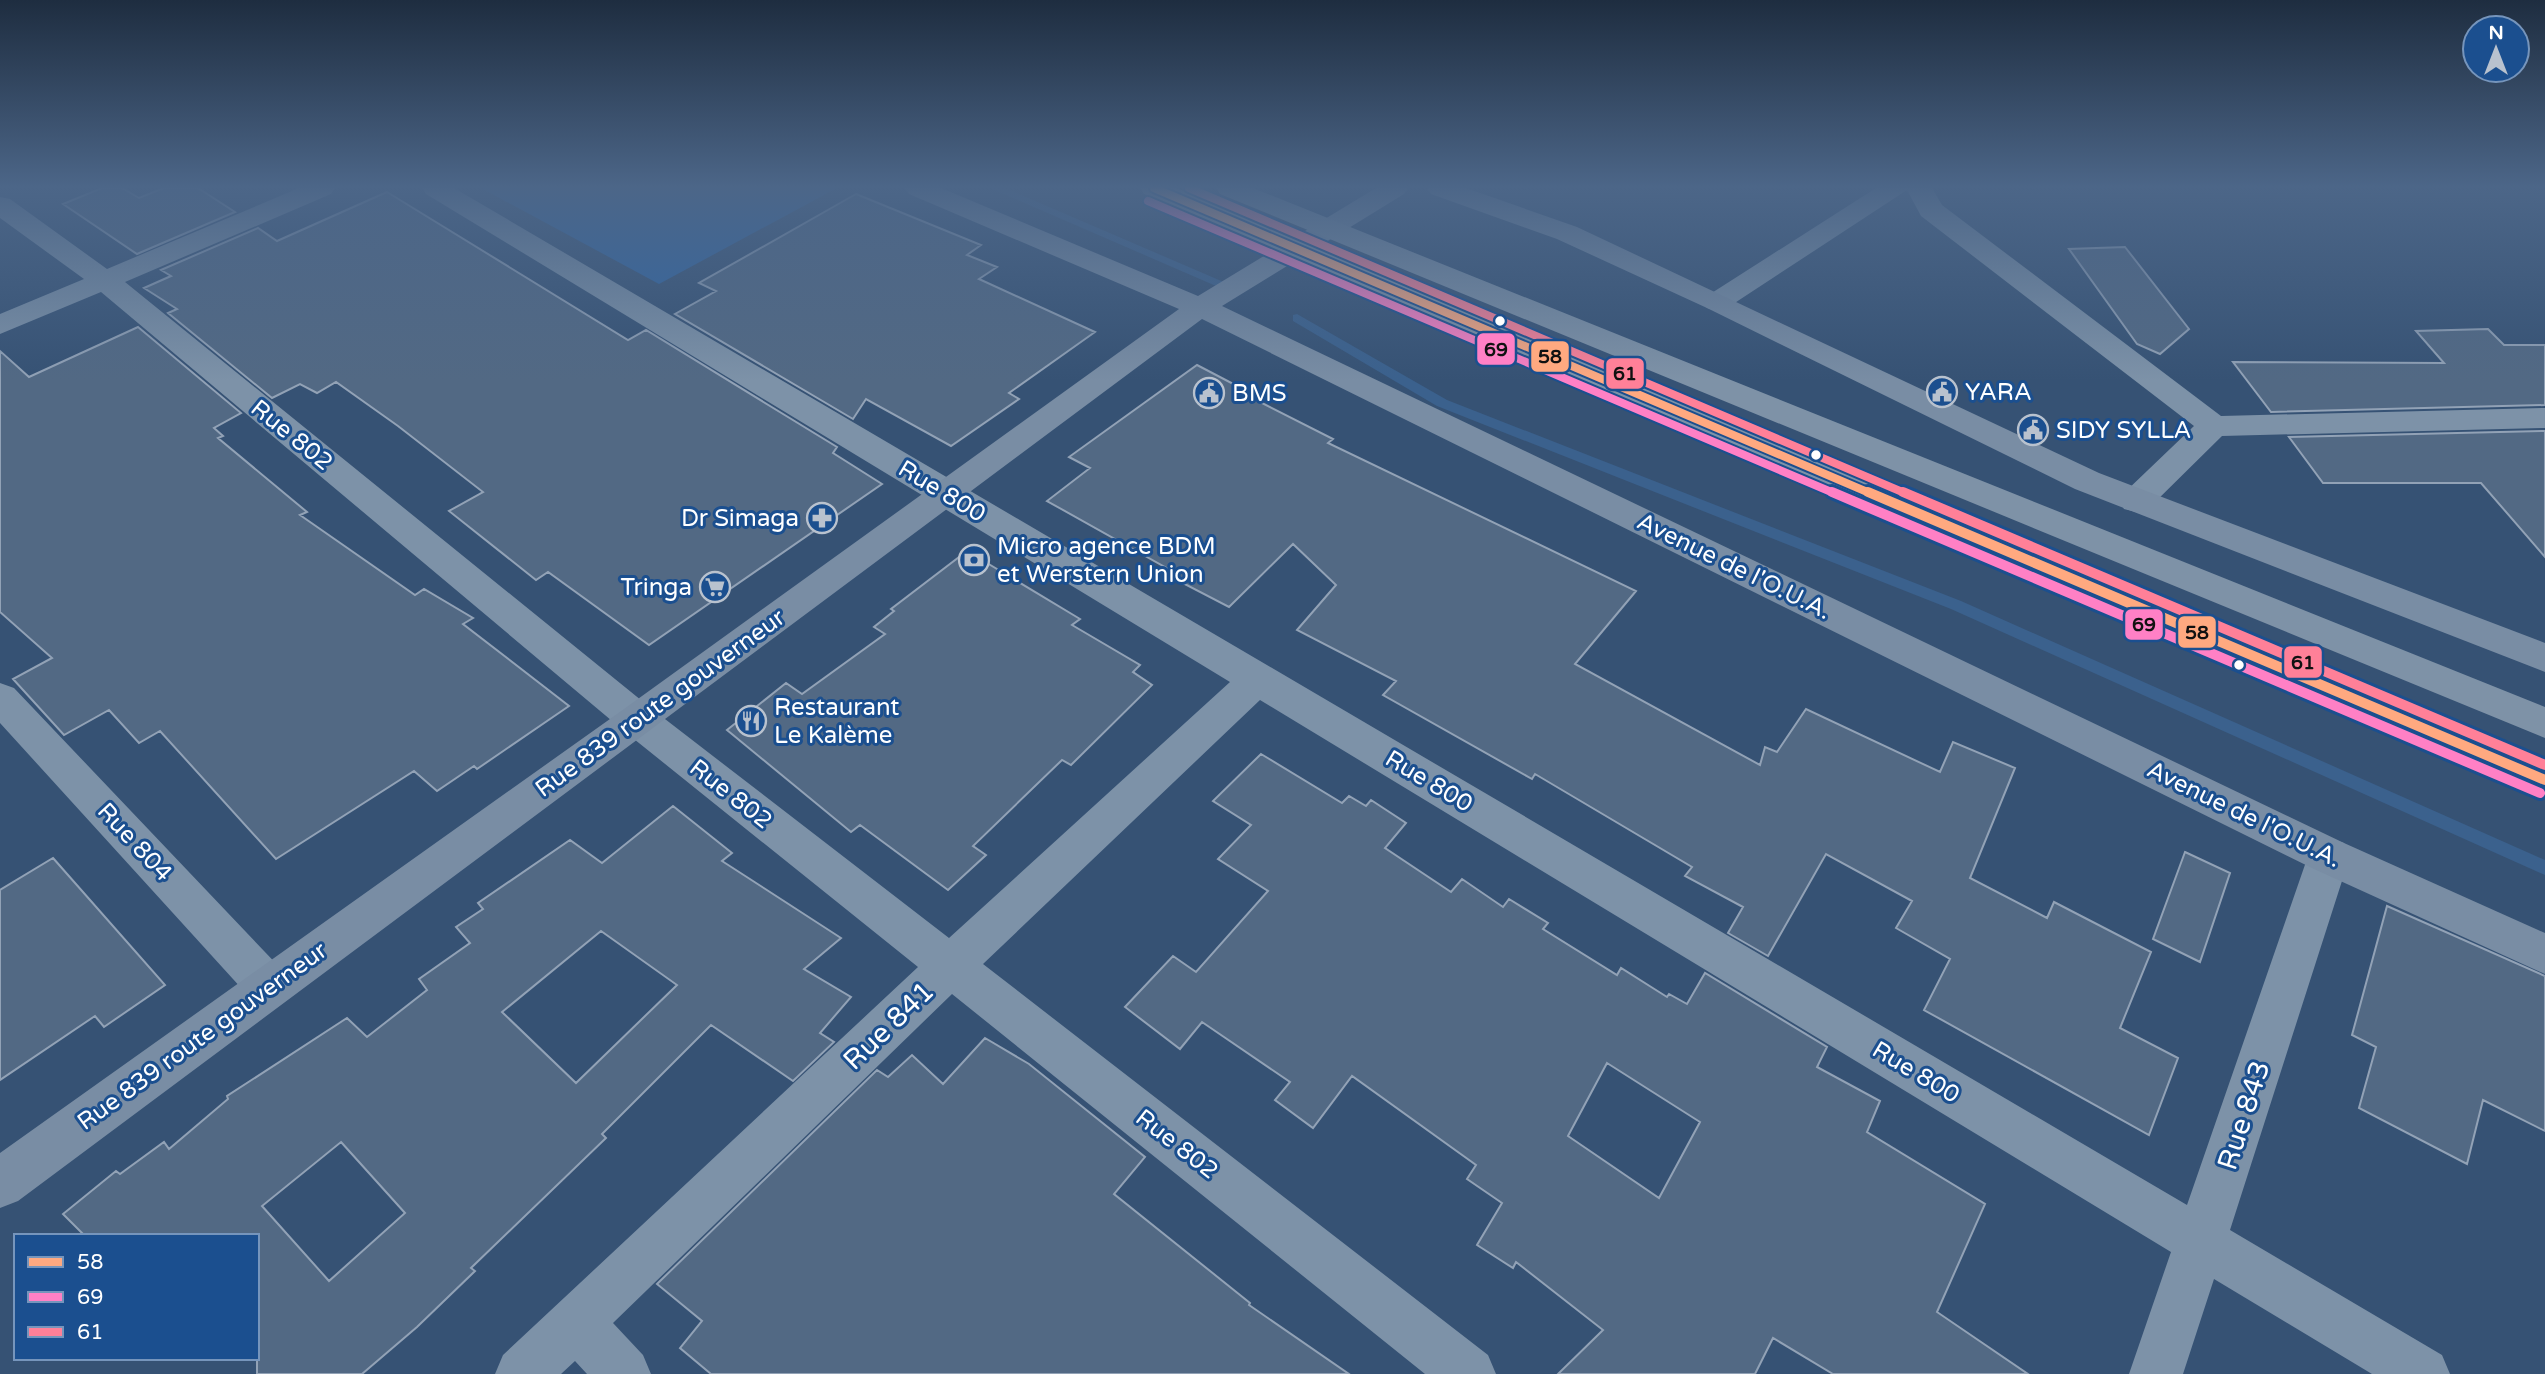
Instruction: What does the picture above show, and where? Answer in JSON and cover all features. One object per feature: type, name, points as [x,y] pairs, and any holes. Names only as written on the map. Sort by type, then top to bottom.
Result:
[{"type":"highway","points":[[1299,252],[2545,780]]},
{"type":"highway","points":[[1382,252],[2545,723]]},
{"type":"street","name":"Rue 802","points":[[65,252],[105,281],[638,720],[1469,1374]]},
{"type":"street","points":[[0,325],[172,252]]},
{"type":"street","name":"Rue 800","points":[[542,252],[2423,1374]]},
{"type":"street","name":"Avenue de l'O.U.A.","points":[[1070,252],[1200,307],[2329,856],[2545,954]]},
{"type":"street","name":"Rue 839 route gouverneur","points":[[0,1183],[638,720],[1200,307],[1287,252]]},
{"type":"street","points":[[1609,252],[1717,302],[1993,438],[2136,501],[2545,658]]},
{"type":"street","points":[[1717,302],[1795,252]]},
{"type":"street","points":[[1987,252],[2213,426],[2545,418]]},
{"type":"street","points":[[2136,501],[2213,426]]},
{"type":"street","name":"Rue 841","points":[[522,1374],[950,966],[1258,679]]},
{"type":"street","name":"Rue 804","points":[[0,698],[269,987]]},
{"type":"street","name":"Rue 843","points":[[2156,1374],[2329,856]]},
{"type":"street","points":[[576,1324],[624,1374]]},
{"type":"shaded area","points":[[600,252],[718,252],[659,284]]},
{"type":"building","points":[[202,252],[485,252],[628,340],[646,330],[837,447],[833,453],[882,484],[649,645],[548,572],[536,580],[449,511],[483,492],[336,382],[317,393],[300,384],[272,398],[168,313],[177,309],[144,288],[171,276],[161,270]]},
{"type":"building","points":[[753,252],[971,252],[967,255],[997,267],[979,279],[1095,332],[1009,393],[1019,399],[951,446],[866,399],[853,419],[675,314],[716,291],[699,283]]},
{"type":"building","points":[[2071,252],[2129,252],[2189,329],[2160,354],[2137,344]]},
{"type":"building","points":[[138,327],[241,413],[214,428],[223,436],[218,438],[307,512],[300,515],[415,595],[424,589],[473,618],[463,624],[569,706],[477,769],[474,766],[437,791],[414,771],[276,859],[160,731],[139,743],[109,710],[64,735],[13,679],[52,658],[0,612],[0,351],[29,377]]},
{"type":"building","points":[[2488,329],[2504,345],[2545,345],[2545,405],[2271,412],[2233,362],[2444,363],[2416,331]]},
{"type":"building","points":[[1197,365],[1264,400],[1260,402],[1333,439],[1328,443],[1636,591],[1575,664],[1760,765],[1765,747],[1777,752],[1806,709],[1940,772],[1953,742],[2015,768],[1970,878],[2047,918],[2054,902],[2151,952],[2120,1028],[2178,1058],[2149,1135],[1924,1010],[1950,959],[1896,928],[1912,901],[1826,854],[1768,956],[1728,933],[1743,907],[1685,876],[1692,867],[1535,774],[1532,779],[1383,695],[1396,681],[1297,630],[1336,585],[1293,544],[1229,607],[1175,579],[1179,575],[1047,501],[1090,468],[1069,457]]},
{"type":"building","points":[[2545,431],[2545,557],[2481,483],[2323,483],[2289,437]]},
{"type":"building","points":[[967,551],[1080,619],[1072,625],[1140,665],[1133,672],[1152,685],[1071,765],[1062,760],[973,846],[986,855],[948,890],[860,825],[851,832],[727,730],[786,683],[802,694],[885,634],[874,627],[894,611],[891,609]]},
{"type":"building","points":[[1261,754],[1342,803],[1349,796],[1366,806],[1371,800],[1406,823],[1385,848],[1451,892],[1462,879],[1503,907],[1509,899],[1548,923],[1543,929],[1617,975],[1621,968],[1667,997],[1669,994],[1687,1004],[1705,973],[1827,1047],[1817,1067],[1880,1101],[1867,1132],[1985,1204],[1937,1312],[2028,1374],[1833,1374],[1773,1338],[1755,1374],[1558,1374],[1603,1330],[1516,1262],[1513,1268],[1477,1245],[1502,1203],[1467,1179],[1476,1165],[1352,1076],[1313,1128],[1275,1100],[1290,1082],[1202,1022],[1180,1049],[1125,1007],[1173,956],[1196,972],[1268,891],[1218,859],[1251,825],[1213,801]],"holes":[[[1607,1063],[1700,1122],[1659,1198],[1568,1136]]]},
{"type":"building","points":[[673,806],[732,853],[722,861],[841,938],[804,969],[851,997],[820,1033],[834,1042],[793,1081],[711,1025],[602,1134],[606,1138],[471,1268],[475,1271],[417,1327],[362,1374],[257,1374],[259,1234],[83,1234],[63,1214],[116,1171],[120,1174],[164,1142],[169,1149],[228,1099],[227,1096],[347,1018],[367,1037],[427,990],[419,979],[470,943],[456,927],[483,909],[478,903],[570,840],[602,863]],"holes":[[[601,931],[677,985],[576,1083],[502,1012]],[[341,1142],[405,1213],[329,1281],[262,1206]]]},
{"type":"building","points":[[2185,852],[2230,873],[2200,962],[2153,939]]},
{"type":"building","points":[[53,858],[165,985],[104,1027],[95,1016],[0,1080],[0,890]]},
{"type":"building","points":[[2387,906],[2545,976],[2545,1131],[2483,1100],[2467,1164],[2359,1108],[2376,1047],[2352,1035]]},
{"type":"building","points":[[985,1038],[1029,1064],[1145,1157],[1114,1194],[1250,1303],[1249,1305],[1349,1374],[711,1374],[680,1348],[702,1321],[657,1284],[877,1070],[888,1077],[912,1055],[943,1084]]},
{"type":"waterway","points":[[1147,252],[1220,283]]},
{"type":"waterway","points":[[1297,318],[1442,403],[1956,605],[2545,868]]},
{"type":"transit line","name":"69","points":[[1268,252],[2540,793]]},
{"type":"transit line","name":"58","points":[[1305,252],[2545,780]]},
{"type":"transit line","name":"61","points":[[1340,252],[2545,765]]},
{"type":"place","name":"YARA","points":[[1942,392]]},
{"type":"place","name":"BMS","points":[[1209,393]]},
{"type":"place","name":"SIDY SYLLA","points":[[2033,430]]},
{"type":"place","name":"Dr Simaga","points":[[822,518]]},
{"type":"place","name":"Micro agence BDM et Werstern Union","points":[[974,560]]},
{"type":"place","name":"Tringa","points":[[715,587]]},
{"type":"place","name":"Restaurant Le Kalème","points":[[751,721]]}]
